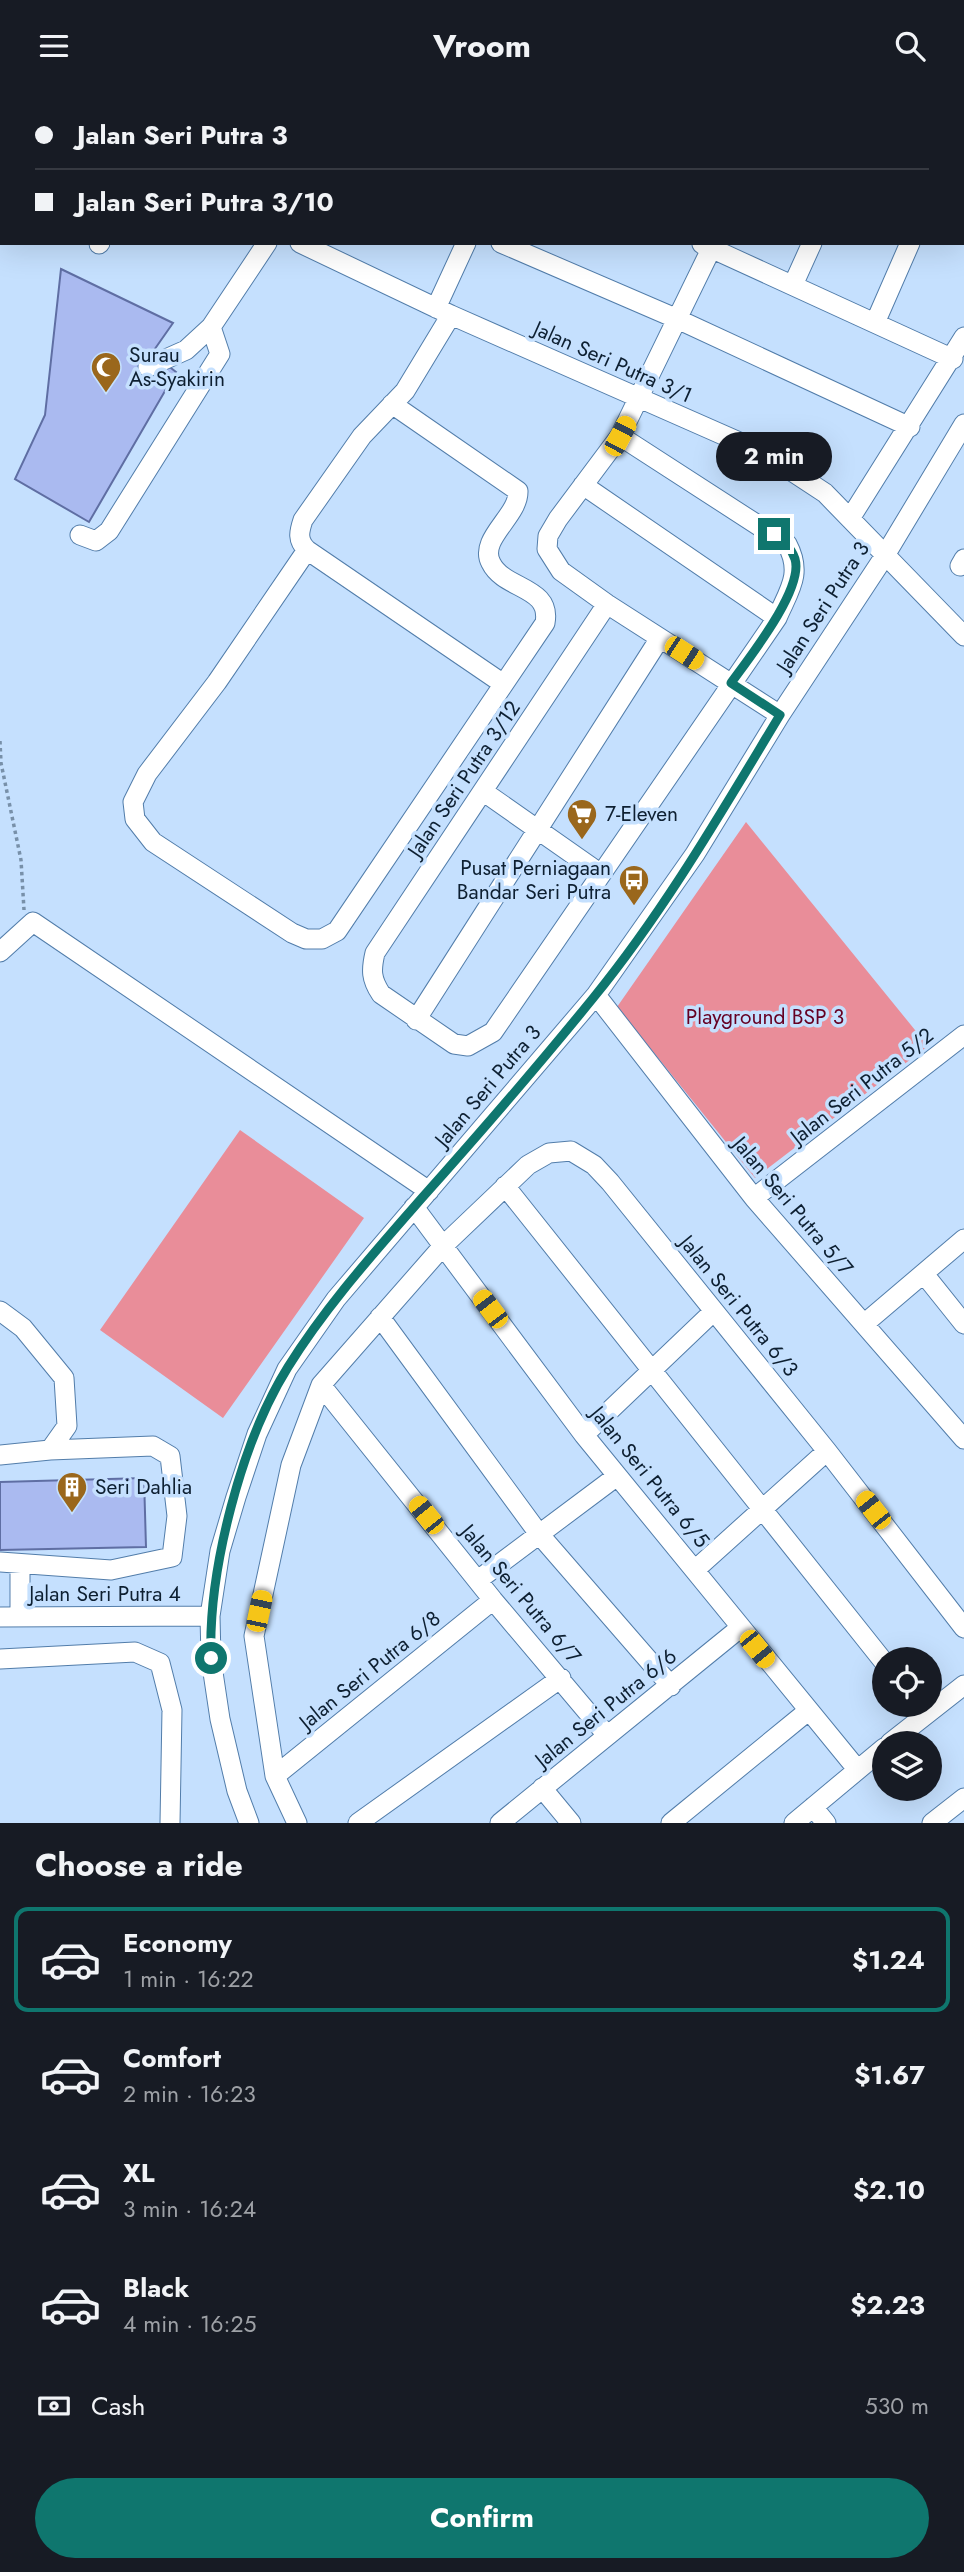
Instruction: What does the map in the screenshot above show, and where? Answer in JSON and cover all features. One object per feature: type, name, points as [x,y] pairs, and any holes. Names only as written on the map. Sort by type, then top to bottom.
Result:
[{"type":"street","points":[[148,367],[186,350],[211,327],[266,245]]},
{"type":"street","name":"Jalan Seri Putra 3/1","points":[[304,245],[443,312],[764,453],[825,493],[851,517],[884,557],[964,636]]},
{"type":"street","points":[[466,245],[443,312],[405,391],[362,436],[303,520],[299,532],[301,544],[307,550],[502,683]]},
{"type":"street","points":[[506,245],[676,318],[910,428]]},
{"type":"street","points":[[780,715],[607,604],[561,571],[547,549],[548,536],[620,436],[640,400],[709,245],[953,359]]},
{"type":"street","points":[[793,285],[811,245]]},
{"type":"street","points":[[875,323],[908,245]]},
{"type":"street","points":[[80,535],[96,541],[109,531],[200,388],[220,354],[211,327]]},
{"type":"street","points":[[851,517],[910,428],[964,337]]},
{"type":"street","points":[[307,550],[217,682],[138,787],[133,802],[135,819],[153,842],[292,933],[306,939],[322,939],[337,931],[344,921],[545,623],[547,611],[541,599],[495,571],[489,560],[489,546],[519,503],[518,491],[392,404]]},
{"type":"street","name":"Jalan Seri Putra 3","points":[[249,1823],[237,1791],[220,1719],[211,1658],[210,1616],[220,1551],[236,1497],[257,1434],[287,1369],[336,1299],[596,995],[695,854],[780,715],[884,557],[964,424]]},
{"type":"street","points":[[620,436],[787,544],[795,559],[795,575],[777,618],[492,1032],[468,1046],[454,1044],[416,1020],[660,638]]},
{"type":"street","points":[[583,485],[777,618]]},
{"type":"street","name":"Jalan Seri Putra 3/12","points":[[416,1020],[381,994],[373,983],[375,953],[607,604]]},
{"type":"street","points":[[484,792],[601,874]]},
{"type":"street","points":[[0,952],[33,922],[429,1191]]},
{"type":"street","name":"Jalan Seri Putra 5/7","points":[[596,995],[754,1198],[964,1439]]},
{"type":"street","name":"Jalan Seri Putra 5/2","points":[[754,1198],[964,1035]]},
{"type":"street","name":"Jalan Seri Putra 6/3","points":[[321,1385],[443,1246],[505,1186],[528,1165],[549,1153],[570,1151],[594,1165],[610,1182],[827,1451],[964,1628]]},
{"type":"street","points":[[505,1186],[650,1372],[872,1647]]},
{"type":"street","name":"Jalan Seri Putra 6/5","points":[[414,1207],[584,1435],[857,1769]]},
{"type":"street","points":[[864,1324],[964,1239]]},
{"type":"street","points":[[924,1273],[964,1324]]},
{"type":"street","points":[[0,1311],[23,1328],[64,1378],[66,1426],[50,1450]]},
{"type":"street","points":[[584,1435],[714,1311]]},
{"type":"street","points":[[380,1317],[539,1534],[671,1686]]},
{"type":"street","points":[[297,1823],[275,1776],[254,1636],[291,1465],[321,1385]]},
{"type":"street","name":"Jalan Seri Putra 6/7","points":[[321,1385],[493,1600],[606,1734]]},
{"type":"street","points":[[0,1455],[153,1446],[170,1456],[177,1516],[172,1557],[111,1570],[0,1562]]},
{"type":"street","points":[[696,1569],[827,1451]]},
{"type":"street","points":[[478,1580],[617,1476]]},
{"type":"street","points":[[20,1565],[20,1617]]},
{"type":"street","name":"Jalan Seri Putra 6/8","points":[[275,1776],[493,1600]]},
{"type":"street","name":"Jalan Seri Putra 4","points":[[0,1617],[210,1616]]},
{"type":"street","name":"Jalan Seri Putra 6/6","points":[[500,1823],[606,1734],[671,1686],[740,1628]]},
{"type":"street","points":[[0,1659],[135,1652],[160,1663],[172,1710],[170,1823]]},
{"type":"street","points":[[358,1823],[561,1678]]},
{"type":"street","points":[[942,1698],[964,1685]]},
{"type":"street","points":[[671,1823],[808,1711]]},
{"type":"street","points":[[902,1731],[915,1717]]},
{"type":"street","points":[[794,1823],[872,1757]]},
{"type":"street","points":[[542,1789],[571,1823]]},
{"type":"street","points":[[932,1823],[964,1798]]},
{"type":"street","points":[[813,1807],[826,1823]]},
{"type":"path","points":[[0,741],[1,763],[21,860],[25,929]]},
{"type":"green space","name":"Playground BSP 3","points":[[746,822],[928,1046],[755,1178],[617,1007]]},
{"type":"green space","points":[[240,1130],[364,1218],[223,1418],[100,1330]]},
{"type":"building","name":"Surau As-Syakirin","points":[[61,269],[173,323],[152,353],[176,372],[89,522],[15,479],[45,415]]},
{"type":"building","name":"Seri Dahlia","points":[[144,1478],[146,1547],[0,1550],[0,1482]]},
{"type":"place","name":"Surau As-Syakirin","points":[[106,394]]},
{"type":"place","name":"7-Eleven","points":[[582,841]]},
{"type":"place","name":"Pusat Perniagaan Bandar Seri Putra","points":[[634,907]]},
{"type":"place","name":"Seri Dahlia","points":[[72,1514]]},
{"type":"route","points":[[211,1658],[210,1616],[220,1551],[257,1434],[287,1369],[336,1299],[596,995],[695,854],[780,715],[731,683],[777,618],[795,575],[795,559],[787,544],[774,534]]}]
